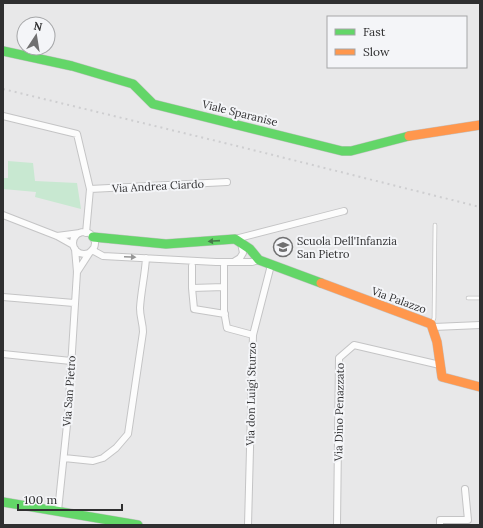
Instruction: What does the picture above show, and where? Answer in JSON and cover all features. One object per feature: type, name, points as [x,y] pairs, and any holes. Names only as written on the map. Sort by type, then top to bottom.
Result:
[{"type":"street","name":"Viale Sparanise","points":[[3,51],[72,66],[133,84],[153,104],[342,151],[350,151],[420,134],[480,125]]},
{"type":"street","points":[[3,116],[77,134],[90,189],[86,234]]},
{"type":"street","name":"Via Andrea Ciardo","points":[[90,189],[227,182]]},
{"type":"street","points":[[57,236],[86,234],[166,244],[238,241],[344,211]]},
{"type":"street","points":[[3,215],[57,236],[82,254],[91,251],[103,256],[216,262],[256,262],[259,260],[250,249],[238,241]]},
{"type":"street","points":[[74,247],[74,239],[86,234]]},
{"type":"street","points":[[86,234],[95,242],[91,251]]},
{"type":"street","points":[[235,261],[243,255],[244,250],[238,241]]},
{"type":"street","name":"Via San Pietro","points":[[58,511],[68,415],[77,272],[74,247]]},
{"type":"street","name":"Via San Pietro","points":[[77,272],[91,251]]},
{"type":"street","points":[[64,458],[93,461],[103,458],[116,448],[128,434],[143,332],[140,308],[146,258]]},
{"type":"street","name":"Via Palazzo","points":[[259,260],[271,266],[432,326],[442,377],[480,387]]},
{"type":"street","points":[[192,266],[194,309],[225,314]]},
{"type":"street","points":[[224,266],[225,314],[227,328],[253,335]]},
{"type":"street","name":"Via don Luigi Sturzo","points":[[248,525],[253,335],[271,266]]},
{"type":"street","points":[[192,288],[224,287]]},
{"type":"street","points":[[3,297],[74,303]]},
{"type":"street","points":[[432,326],[480,326]]},
{"type":"street","name":"Via Dino Penazzato","points":[[338,525],[339,358],[354,345],[440,365]]},
{"type":"street","points":[[3,354],[71,361]]},
{"type":"street","points":[[440,525],[440,520],[468,520],[465,489]]},
{"type":"street","points":[[3,502],[138,525]]},
{"type":"lane","points":[[432,326],[434,318],[435,225]]},
{"type":"lane","points":[[468,298],[480,298]]},
{"type":"green space","points":[[8,161],[33,163],[35,181],[77,183],[81,209],[35,197],[36,192],[3,189],[3,178],[8,178]]},
{"type":"railway","points":[[3,89],[480,207]]},
{"type":"traffic: fast","points":[[3,51],[72,66],[133,84],[153,104],[342,151],[351,151],[409,136]]},
{"type":"traffic: fast","points":[[93,237],[166,244],[235,239],[250,249],[259,260],[321,283]]},
{"type":"traffic: fast","points":[[3,502],[138,525]]},
{"type":"traffic: slow","points":[[409,136],[480,125]]},
{"type":"traffic: slow","points":[[321,283],[431,324],[437,342],[442,377],[480,387]]},
{"type":"place","name":"Scuola Dell'Infanzia San Pietro","points":[[283,247]]}]
